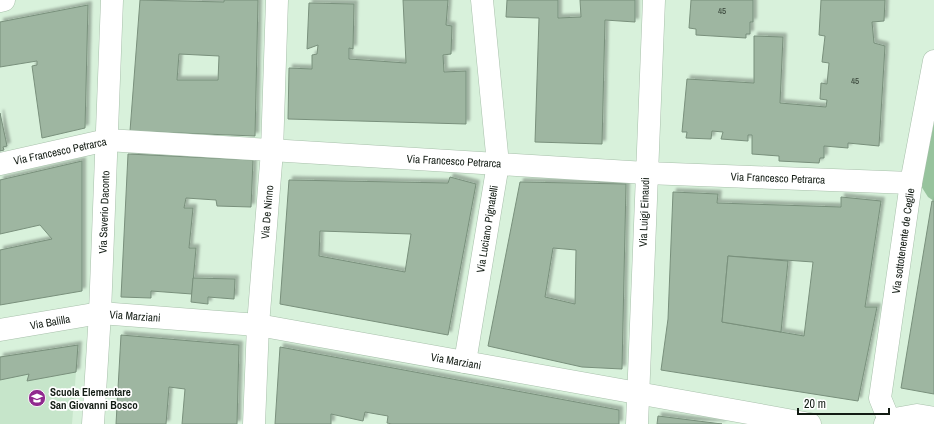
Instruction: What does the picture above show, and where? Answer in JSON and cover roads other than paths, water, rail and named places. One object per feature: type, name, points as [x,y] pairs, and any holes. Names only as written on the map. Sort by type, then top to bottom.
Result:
[{"type":"street","points":[[0,1],[4,0]]},
{"type":"street","name":"Via Saverio Daconto","points":[[92,424],[100,313],[112,0]]},
{"type":"street","name":"Via De Ninno","points":[[254,424],[258,325],[272,151],[277,0]]},
{"type":"street","name":"Via Luciano Pignatelli","points":[[466,362],[498,164],[482,0]]},
{"type":"street","name":"Via Luigi Einaudi","points":[[637,424],[654,0]]},
{"type":"street","name":"Via sottotenente de Ceglie","points":[[887,422],[880,398],[911,183],[934,61]]},
{"type":"street","name":"Via Francesco Petrarca","points":[[0,164],[107,140],[646,173],[911,183]]},
{"type":"street","name":"Via Marziani","points":[[100,313],[258,325],[810,424]]},
{"type":"street","name":"Via Balilla","points":[[0,330],[100,313]]},
{"type":"street","points":[[887,422],[917,415],[934,418]]},
{"type":"place","name":"Scuola Elementare San Giovanni Bosco","points":[[37,398]]}]
